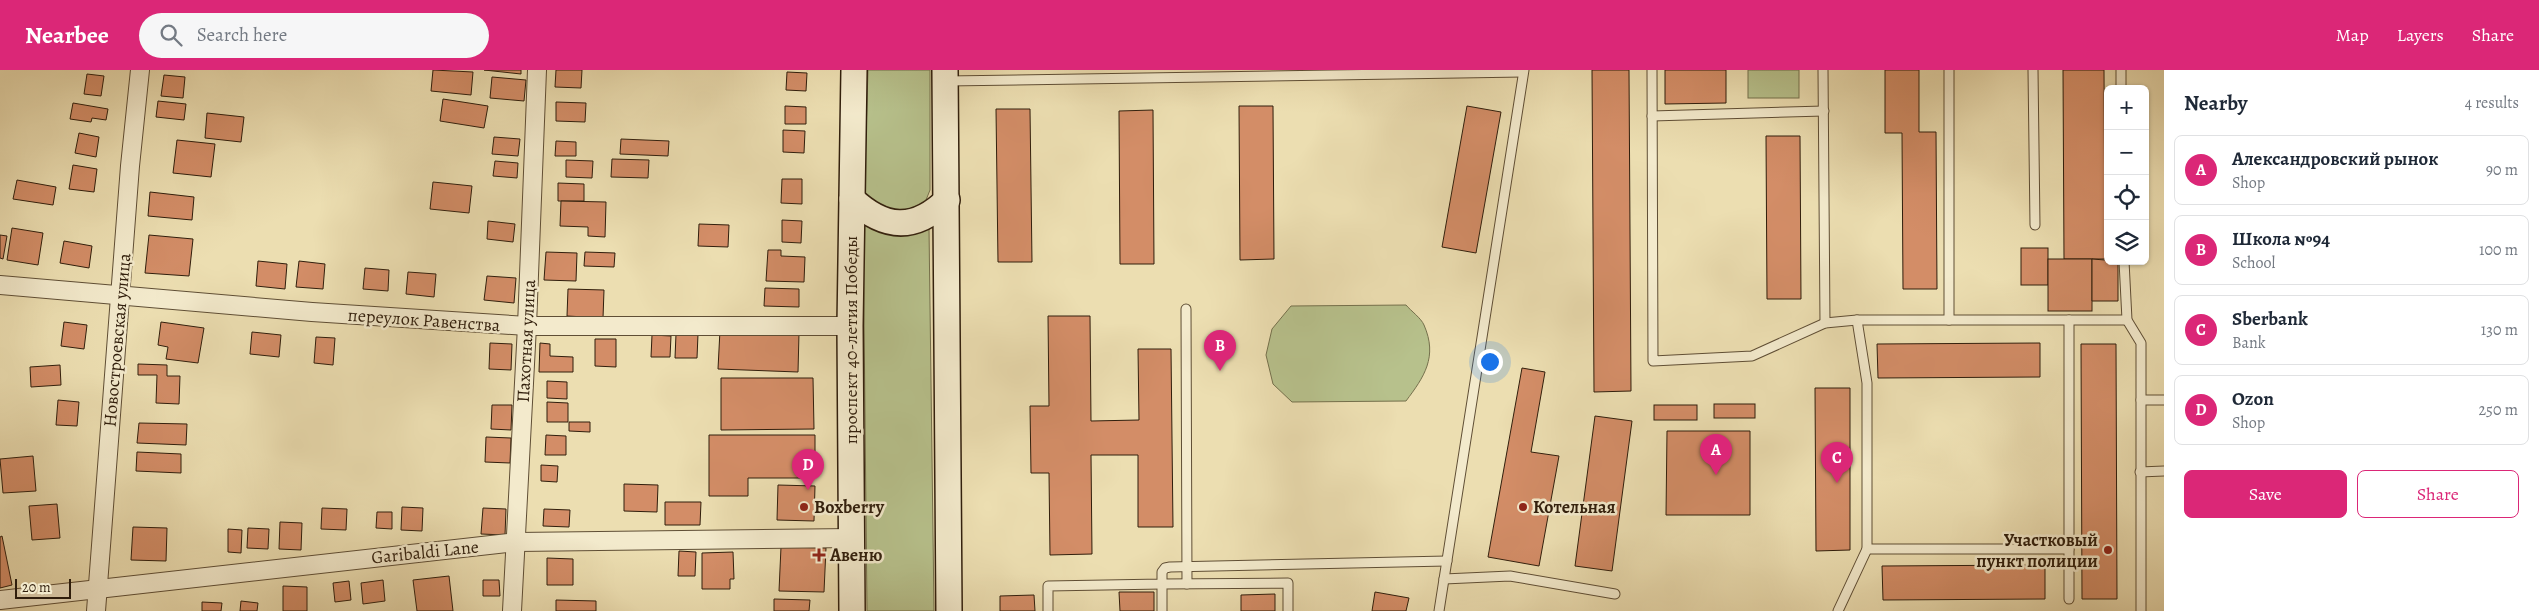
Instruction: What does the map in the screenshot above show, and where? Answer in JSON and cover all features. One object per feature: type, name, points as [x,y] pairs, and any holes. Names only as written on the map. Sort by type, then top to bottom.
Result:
[{"type":"main road","name":"проспект 40-летия Победы","points":[[852,611],[850,326],[854,70]]},
{"type":"main road","points":[[945,75],[949,611]]},
{"type":"main road","points":[[852,199],[873,216],[885,222],[900,224],[926,216],[947,200]]},
{"type":"street","name":"Новостроевская улица","points":[[96,611],[130,166],[140,70]]},
{"type":"street","name":"Пахотная улица","points":[[512,611],[527,326],[536,70]]},
{"type":"street","name":"переулок Равенства","points":[[0,285],[121,297],[527,326],[850,326]]},
{"type":"street","name":"Garibaldi Lane","points":[[0,600],[517,542],[852,538]]},
{"type":"lane","points":[[1652,70],[1653,361],[1752,356],[1825,324],[1857,320],[2127,320]]},
{"type":"lane","points":[[1823,70],[1825,324]]},
{"type":"lane","points":[[1949,70],[1949,320]]},
{"type":"lane","points":[[2033,70],[2035,225]]},
{"type":"lane","points":[[2121,70],[2121,85]]},
{"type":"lane","points":[[945,75],[1523,71],[1439,611]]},
{"type":"lane","points":[[1652,116],[1824,111]]},
{"type":"lane","points":[[2124,265],[2127,320],[2141,343],[2141,611]]},
{"type":"lane","points":[[1186,310],[1186,584]]},
{"type":"lane","points":[[1838,611],[1867,549],[1867,384],[1857,320]]},
{"type":"lane","points":[[2069,320],[2069,599]]},
{"type":"lane","points":[[2140,400],[2164,400]]},
{"type":"lane","points":[[2140,472],[2164,471]]},
{"type":"lane","points":[[1867,549],[2069,549]]},
{"type":"lane","points":[[1162,611],[1162,572],[1165,568],[1447,561]]},
{"type":"lane","points":[[1444,579],[1510,576],[1615,594]]},
{"type":"lane","points":[[1048,611],[1048,586],[1288,583],[1288,611]]},
{"type":"green space","points":[[868,70],[930,70],[930,190],[924,205],[900,216],[864,199]]},
{"type":"green space","points":[[1748,70],[1799,70],[1799,98],[1748,98]]},
{"type":"green space","points":[[863,218],[879,230],[894,235],[910,234],[929,228],[934,611],[867,611]]},
{"type":"green space","points":[[1406,305],[1423,322],[1430,347],[1427,366],[1423,375],[1406,401],[1292,402],[1273,384],[1266,355],[1272,329],[1291,306]]},
{"type":"building","points":[[433,70],[473,72],[471,95],[431,91]]},
{"type":"building","points":[[484,70],[521,70],[521,74]]},
{"type":"building","points":[[556,70],[582,70],[581,88],[555,87]]},
{"type":"building","points":[[1592,70],[1629,70],[1631,391],[1594,392]]},
{"type":"building","points":[[1665,70],[1726,70],[1726,103],[1665,104]]},
{"type":"building","points":[[1885,70],[1919,70],[1919,132],[1936,132],[1937,289],[1903,289],[1902,133],[1885,133]]},
{"type":"building","points":[[2063,70],[2104,70],[2104,259],[2064,259]]},
{"type":"building","points":[[787,72],[807,73],[806,91],[786,90]]},
{"type":"building","points":[[87,74],[104,76],[101,96],[84,94]]},
{"type":"building","points":[[164,75],[185,77],[183,98],[161,96]]},
{"type":"building","points":[[492,77],[526,80],[524,101],[490,98]]},
{"type":"building","points":[[443,99],[488,106],[484,128],[440,121]]},
{"type":"building","points":[[158,101],[186,104],[184,120],[156,117]]},
{"type":"building","points":[[556,102],[586,103],[585,122],[556,121]]},
{"type":"building","points":[[73,103],[108,109],[106,120],[92,118],[91,122],[70,119]]},
{"type":"building","points":[[785,106],[806,107],[806,124],[785,124]]},
{"type":"building","points":[[1239,106],[1273,106],[1274,259],[1240,260]]},
{"type":"building","points":[[1467,106],[1501,112],[1476,253],[1442,247]]},
{"type":"building","points":[[996,109],[1030,109],[1032,262],[998,262]]},
{"type":"building","points":[[1153,110],[1154,264],[1120,264],[1119,111]]},
{"type":"building","points":[[207,113],[244,117],[241,142],[205,138]]},
{"type":"building","points":[[783,130],[805,131],[804,153],[783,152]]},
{"type":"building","points":[[79,133],[99,137],[96,157],[75,153]]},
{"type":"building","points":[[1766,136],[1800,136],[1801,299],[1767,299]]},
{"type":"building","points":[[494,137],[520,139],[518,156],[492,154]]},
{"type":"building","points":[[621,139],[669,141],[668,156],[620,154]]},
{"type":"building","points":[[177,140],[215,144],[211,177],[173,173]]},
{"type":"building","points":[[556,141],[576,142],[576,156],[555,156]]},
{"type":"building","points":[[612,159],[649,160],[648,178],[611,177]]},
{"type":"building","points":[[566,160],[593,161],[592,178],[566,177]]},
{"type":"building","points":[[495,161],[518,163],[517,178],[493,176]]},
{"type":"building","points":[[73,165],[97,169],[94,192],[69,189]]},
{"type":"building","points":[[782,179],[802,179],[802,204],[781,203]]},
{"type":"building","points":[[17,180],[56,187],[53,205],[13,199]]},
{"type":"building","points":[[433,182],[472,186],[469,213],[430,209]]},
{"type":"building","points":[[558,183],[584,184],[584,201],[558,201]]},
{"type":"building","points":[[150,192],[194,197],[192,220],[148,216]]},
{"type":"building","points":[[561,201],[606,202],[605,237],[588,236],[588,227],[560,226]]},
{"type":"building","points":[[782,220],[802,221],[801,243],[782,242]]},
{"type":"building","points":[[488,221],[515,224],[513,242],[487,239]]},
{"type":"building","points":[[699,224],[729,225],[728,247],[698,246]]},
{"type":"building","points":[[12,228],[43,233],[38,265],[7,260]]},
{"type":"building","points":[[0,235],[7,236],[3,259],[0,258]]},
{"type":"building","points":[[149,235],[193,239],[189,276],[145,273]]},
{"type":"building","points":[[64,241],[92,246],[89,268],[60,263]]},
{"type":"building","points":[[2021,248],[2048,248],[2048,285],[2021,285]]},
{"type":"building","points":[[768,250],[781,250],[781,256],[805,257],[804,282],[766,281]]},
{"type":"building","points":[[546,252],[577,253],[576,281],[544,280]]},
{"type":"building","points":[[585,252],[615,253],[614,267],[584,266]]},
{"type":"building","points":[[2048,259],[2092,259],[2092,311],[2048,311]]},
{"type":"building","points":[[2092,259],[2104,260],[2104,265],[2118,265],[2118,301],[2092,301]]},
{"type":"building","points":[[258,261],[287,264],[285,289],[256,286]]},
{"type":"building","points":[[299,261],[325,264],[323,289],[296,287]]},
{"type":"building","points":[[365,268],[389,270],[388,291],[363,289]]},
{"type":"building","points":[[408,272],[436,274],[434,297],[406,294]]},
{"type":"building","points":[[487,276],[516,278],[514,303],[484,300]]},
{"type":"building","points":[[765,288],[799,289],[799,307],[764,306]]},
{"type":"building","points":[[568,289],[604,290],[603,318],[567,316]]},
{"type":"building","points":[[1048,316],[1090,316],[1091,421],[1139,420],[1138,349],[1171,349],[1173,527],[1138,527],[1138,455],[1091,455],[1092,554],[1050,555],[1049,473],[1031,473],[1030,406],[1049,406]]},
{"type":"building","points":[[64,322],[87,325],[84,349],[61,346]]},
{"type":"building","points":[[161,322],[204,328],[198,363],[166,359],[168,347],[158,345]]},
{"type":"building","points":[[720,330],[799,333],[798,372],[718,369]]},
{"type":"building","points":[[252,332],[281,335],[279,357],[250,354]]},
{"type":"building","points":[[676,334],[698,334],[697,358],[675,358]]},
{"type":"building","points":[[652,335],[671,336],[670,357],[651,357]]},
{"type":"building","points":[[316,337],[335,338],[333,365],[314,363]]},
{"type":"building","points":[[595,339],[616,339],[616,367],[595,366]]},
{"type":"building","points":[[490,343],[512,344],[511,370],[489,369]]},
{"type":"building","points":[[540,343],[550,344],[550,356],[573,357],[573,372],[539,372]]},
{"type":"building","points":[[2040,343],[2040,377],[1878,378],[1877,344]]},
{"type":"building","points":[[2081,344],[2116,344],[2117,599],[2082,599]]},
{"type":"building","points":[[138,364],[167,365],[167,376],[180,376],[179,404],[156,403],[157,375],[138,375]]},
{"type":"building","points":[[60,365],[61,385],[31,387],[30,367]]},
{"type":"building","name":"Котельная","points":[[1522,368],[1545,372],[1531,452],[1559,456],[1539,566],[1488,557]]},
{"type":"building","points":[[721,378],[813,378],[814,429],[721,430]]},
{"type":"building","points":[[547,381],[567,382],[567,399],[547,398]]},
{"type":"building","points":[[1815,388],[1850,388],[1850,550],[1816,551]]},
{"type":"building","points":[[58,400],[79,402],[77,426],[56,425]]},
{"type":"building","points":[[547,402],[568,403],[568,422],[547,422]]},
{"type":"building","points":[[1714,404],[1755,404],[1755,418],[1714,418]]},
{"type":"building","points":[[492,405],[512,405],[511,430],[491,429]]},
{"type":"building","points":[[1654,405],[1697,405],[1697,420],[1654,420]]},
{"type":"building","points":[[1595,416],[1632,421],[1612,571],[1575,566]]},
{"type":"building","points":[[569,422],[590,422],[590,432],[569,431]]},
{"type":"building","points":[[139,423],[187,424],[186,445],[137,443]]},
{"type":"building","points":[[1667,431],[1750,431],[1750,515],[1666,515]]},
{"type":"building","points":[[546,435],[566,436],[566,455],[545,455]]},
{"type":"building","points":[[709,435],[815,435],[815,478],[748,478],[748,496],[709,496]]},
{"type":"building","points":[[486,437],[511,438],[510,463],[485,462]]},
{"type":"building","points":[[137,452],[181,454],[181,473],[136,471]]},
{"type":"building","points":[[33,456],[36,491],[3,493],[0,459]]},
{"type":"building","points":[[541,465],[558,466],[557,482],[541,481]]},
{"type":"building","points":[[624,484],[658,485],[657,512],[624,511]]},
{"type":"building","points":[[778,485],[815,486],[814,521],[777,520]]},
{"type":"building","points":[[665,502],[701,502],[700,525],[665,525]]},
{"type":"building","points":[[57,504],[60,538],[32,540],[29,506]]},
{"type":"building","points":[[402,507],[423,508],[422,531],[401,530]]},
{"type":"building","points":[[322,508],[347,509],[346,530],[321,529]]},
{"type":"building","points":[[483,508],[506,509],[505,535],[481,534]]},
{"type":"building","points":[[544,509],[570,510],[569,527],[543,526]]},
{"type":"building","points":[[377,512],[392,512],[392,529],[376,528]]},
{"type":"building","points":[[280,522],[302,523],[301,550],[279,549]]},
{"type":"building","points":[[133,527],[167,528],[166,561],[131,560]]},
{"type":"building","points":[[248,528],[269,529],[268,549],[247,548]]},
{"type":"building","points":[[228,529],[242,530],[241,553],[228,552]]},
{"type":"building","points":[[2,536],[12,585],[0,588],[0,537]]},
{"type":"building","points":[[781,547],[826,548],[824,592],[779,591]]},
{"type":"building","points":[[679,551],[696,552],[695,576],[678,576]]},
{"type":"building","points":[[733,552],[734,579],[730,579],[730,589],[702,589],[702,553]]},
{"type":"building","points":[[547,558],[573,559],[573,585],[547,585]]},
{"type":"building","points":[[2045,565],[2045,599],[1883,600],[1882,566]]},
{"type":"building","points":[[449,576],[453,611],[417,611],[413,580]]},
{"type":"building","points":[[383,580],[385,601],[363,604],[361,583]]},
{"type":"building","points":[[483,580],[499,580],[500,596],[483,596]]},
{"type":"building","points":[[349,581],[351,600],[335,602],[333,583]]},
{"type":"building","points":[[283,586],[307,587],[307,611],[283,611]]},
{"type":"building","points":[[1119,592],[1154,592],[1154,611],[1120,611]]},
{"type":"building","points":[[1375,592],[1409,598],[1406,611],[1372,611]]},
{"type":"building","points":[[1275,594],[1275,611],[1241,611],[1241,595]]},
{"type":"building","points":[[1034,595],[1035,611],[1000,611],[1000,596]]},
{"type":"building","points":[[774,599],[810,600],[809,611],[774,611]]},
{"type":"building","points":[[556,600],[596,601],[596,611],[556,611]]},
{"type":"building","points":[[241,601],[258,603],[257,611],[240,611]]},
{"type":"building","points":[[202,602],[222,603],[221,611],[202,611]]},
{"type":"place","name":"Школа №94","points":[[1220,371]]},
{"type":"place","name":"Александровский рынок","points":[[1716,475]]},
{"type":"place","name":"Sberbank","points":[[1837,483]]},
{"type":"place","name":"Ozon","points":[[808,490]]},
{"type":"place","name":"Boxberry","points":[[804,507]]},
{"type":"place","name":"Котельная","points":[[1523,507]]},
{"type":"place","name":"Участковый пункт полиции","points":[[2108,550]]},
{"type":"place","name":"Авеню","points":[[819,555]]}]
